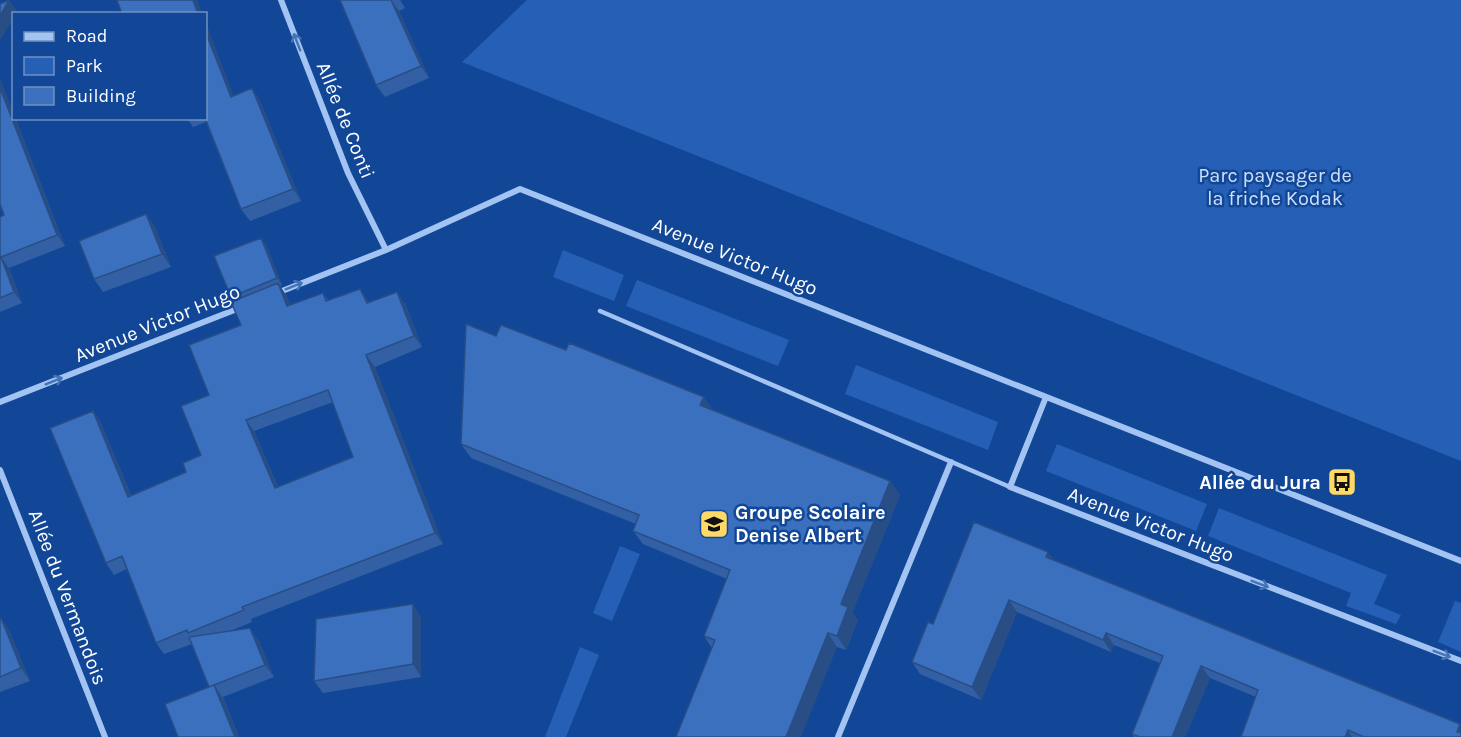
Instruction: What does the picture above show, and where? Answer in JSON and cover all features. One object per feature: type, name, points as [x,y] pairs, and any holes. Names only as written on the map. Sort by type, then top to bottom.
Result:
[{"type":"street","name":"Allée de Conti","points":[[281,0],[348,173],[386,250]]},
{"type":"street","name":"Avenue Victor Hugo","points":[[272,295],[386,250],[520,189],[1461,561]]},
{"type":"street","name":"Avenue Victor Hugo","points":[[0,402],[250,303]]},
{"type":"street","points":[[1010,488],[1046,397]]},
{"type":"street","points":[[838,737],[951,462]]},
{"type":"street","name":"Allée du Vermandois","points":[[0,470],[105,737]]},
{"type":"street","name":"Avenue Victor Hugo","points":[[1010,488],[1461,661]]},
{"type":"lane","name":"Avenue Victor Hugo","points":[[600,311],[1010,488]]},
{"type":"green space","name":"Parc paysager de la friche Kodak","points":[[527,0],[1461,0],[1461,461],[462,62]]},
{"type":"green space","points":[[563,250],[624,275],[614,301],[553,277]]},
{"type":"green space","points":[[637,280],[789,340],[778,366],[626,306]]},
{"type":"green space","points":[[856,365],[998,422],[988,450],[845,394]]},
{"type":"green space","points":[[1057,444],[1207,504],[1196,531],[1046,471]]},
{"type":"green space","points":[[1219,508],[1387,575],[1374,604],[1401,615],[1396,624],[1346,606],[1351,593],[1208,536]]},
{"type":"green space","points":[[620,546],[640,554],[612,621],[593,613]]},
{"type":"green space","points":[[1455,601],[1461,603],[1461,652],[1438,642]]},
{"type":"green space","points":[[580,647],[599,655],[566,737],[545,737]]},
{"type":"building","points":[[9,0],[0,16],[0,4]]},
{"type":"building","points":[[117,0],[193,0],[197,12],[121,12]]},
{"type":"building","points":[[340,0],[391,0],[421,66],[376,85]]},
{"type":"building","points":[[207,36],[231,97],[252,88],[293,189],[241,209],[206,120]]},
{"type":"building","points":[[0,88],[57,235],[1,257],[14,292],[0,298],[0,217],[4,215],[0,204]]},
{"type":"building","points":[[146,214],[162,254],[94,279],[79,241]]},
{"type":"building","points":[[261,238],[277,278],[231,297],[214,256]]},
{"type":"building","points":[[278,283],[287,306],[323,293],[326,301],[360,289],[367,303],[397,292],[414,336],[366,355],[435,533],[242,607],[244,610],[188,633],[187,630],[156,643],[122,556],[106,563],[50,428],[93,411],[128,497],[186,472],[183,463],[201,455],[181,406],[209,395],[189,345],[241,325],[231,302]],"holes":[[[328,390],[353,457],[275,488],[246,420]]]},
{"type":"building","points":[[466,324],[496,336],[501,325],[566,350],[569,343],[704,397],[700,405],[890,481],[841,604],[848,607],[837,636],[828,633],[786,737],[676,737],[715,640],[704,636],[730,570],[633,531],[639,515],[461,444]]},
{"type":"building","points":[[974,522],[1048,552],[1046,557],[1460,724],[1457,732],[1461,733],[1461,737],[1364,737],[1348,730],[1345,737],[1241,737],[1258,690],[1201,666],[1172,737],[1140,737],[1132,734],[1163,656],[1106,633],[1103,640],[1009,600],[972,687],[912,662],[928,622],[933,624]]},
{"type":"building","points":[[413,604],[413,664],[314,681],[316,619]]},
{"type":"building","points":[[0,618],[21,668],[0,677]]},
{"type":"building","points":[[250,628],[265,665],[209,687],[189,637]]},
{"type":"building","points":[[214,685],[235,737],[178,737],[165,704]]},
{"type":"place","name":"Allée du Jura","points":[[1342,482]]},
{"type":"place","name":"Groupe Scolaire Denise Albert","points":[[714,524]]}]
